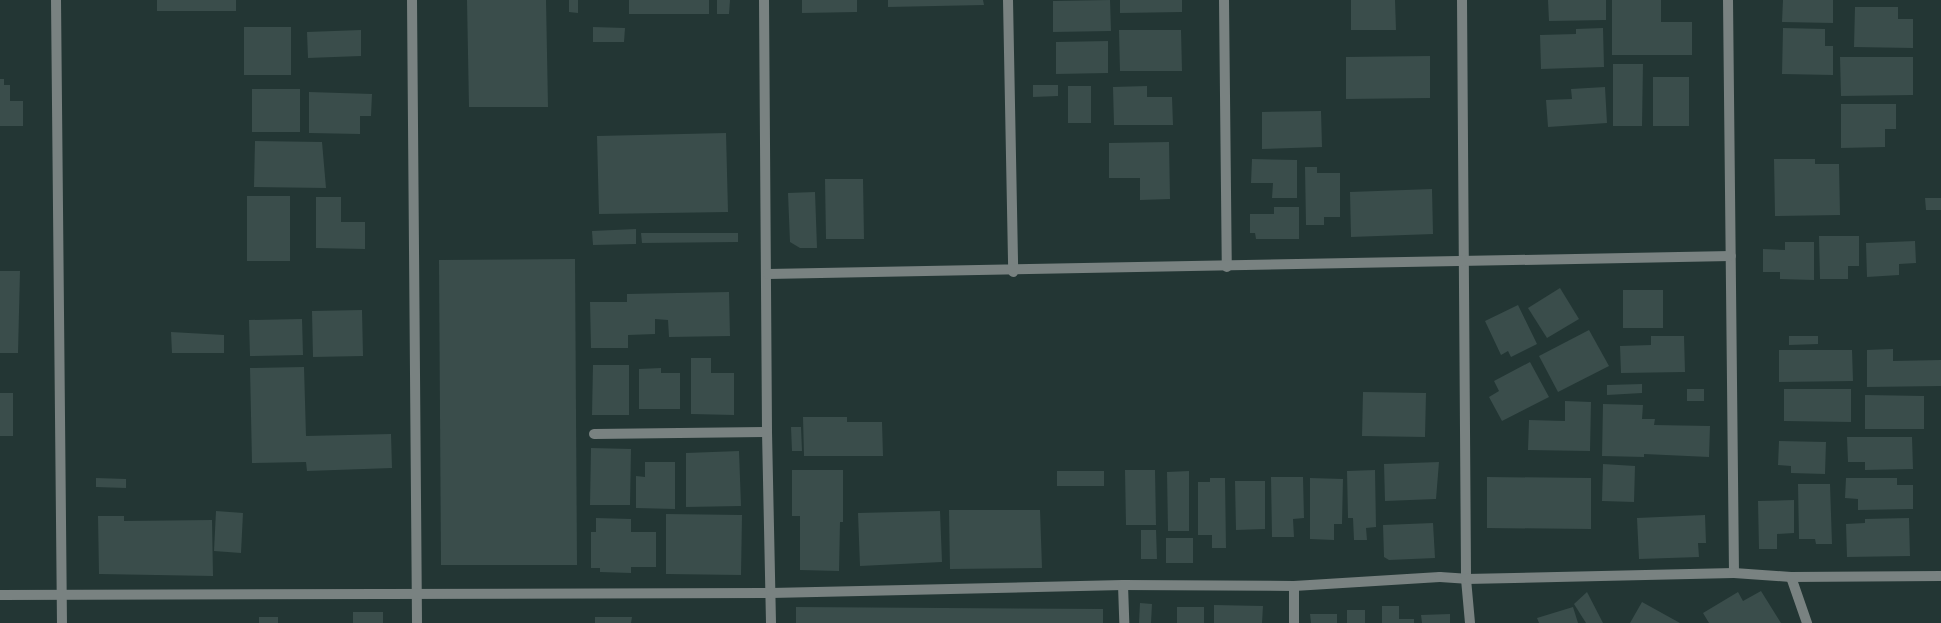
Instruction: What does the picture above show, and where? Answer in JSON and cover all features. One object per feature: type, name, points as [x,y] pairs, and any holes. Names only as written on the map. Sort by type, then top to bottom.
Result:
[{"type":"street","points":[[56,0],[62,623]]},
{"type":"street","points":[[412,0],[417,623]]},
{"type":"street","points":[[764,0],[768,274],[767,432],[771,623]]},
{"type":"street","points":[[1008,0],[1012,272]]},
{"type":"street","points":[[1224,0],[1227,268]]},
{"type":"street","points":[[1462,0],[1466,579],[1470,623]]},
{"type":"street","points":[[1728,0],[1734,573]]},
{"type":"street","points":[[768,274],[1227,268],[1731,256]]},
{"type":"street","points":[[594,434],[767,432]]},
{"type":"street","points":[[0,595],[771,593],[1123,586],[1294,586],[1440,576],[1466,579],[1734,573],[1791,577],[1941,576]]},
{"type":"street","points":[[1791,577],[1807,623]]},
{"type":"street","points":[[1123,586],[1124,623]]},
{"type":"street","points":[[1294,586],[1294,623]]},
{"type":"building","points":[[157,0],[236,0],[236,11],[157,11]]},
{"type":"building","points":[[467,0],[546,0],[548,107],[469,107]]},
{"type":"building","points":[[569,0],[578,0],[578,13],[569,12]]},
{"type":"building","points":[[629,0],[709,0],[709,14],[629,14]]},
{"type":"building","points":[[717,0],[730,0],[729,14],[717,14]]},
{"type":"building","points":[[802,0],[857,0],[857,12],[802,13]]},
{"type":"building","points":[[888,0],[983,0],[984,5],[888,7]]},
{"type":"building","points":[[1110,0],[1111,31],[1053,32],[1053,1]]},
{"type":"building","points":[[1120,0],[1182,0],[1182,12],[1120,13]]},
{"type":"building","points":[[1351,0],[1395,0],[1396,30],[1351,30]]},
{"type":"building","points":[[1548,0],[1606,0],[1606,20],[1549,21]]},
{"type":"building","points":[[1612,0],[1661,0],[1661,22],[1692,22],[1692,55],[1612,55]]},
{"type":"building","points":[[1783,0],[1833,0],[1833,23],[1782,22]]},
{"type":"building","points":[[1855,7],[1898,7],[1898,19],[1913,19],[1913,48],[1854,47]]},
{"type":"building","points":[[244,27],[291,27],[291,75],[244,75]]},
{"type":"building","points":[[593,27],[625,28],[624,42],[593,42]]},
{"type":"building","points":[[1603,28],[1604,67],[1541,69],[1540,35],[1576,34],[1576,29]]},
{"type":"building","points":[[1783,28],[1825,29],[1825,46],[1833,46],[1833,75],[1782,74]]},
{"type":"building","points":[[361,30],[361,56],[308,58],[307,32]]},
{"type":"building","points":[[1119,30],[1181,30],[1182,71],[1120,71]]},
{"type":"building","points":[[1108,41],[1108,73],[1056,74],[1056,42]]},
{"type":"building","points":[[1430,56],[1430,98],[1346,99],[1346,57]]},
{"type":"building","points":[[1840,57],[1913,57],[1913,95],[1841,96]]},
{"type":"building","points":[[1613,64],[1643,64],[1642,126],[1613,126]]},
{"type":"building","points":[[1653,77],[1689,77],[1689,126],[1653,126]]},
{"type":"building","points":[[0,79],[4,79],[4,85],[10,85],[10,101],[23,101],[23,126],[0,126]]},
{"type":"building","points":[[1033,85],[1058,85],[1058,96],[1033,97]]},
{"type":"building","points":[[1068,86],[1091,86],[1091,123],[1068,123]]},
{"type":"building","points":[[1147,86],[1147,97],[1172,97],[1173,125],[1114,125],[1113,87]]},
{"type":"building","points":[[1605,87],[1607,123],[1548,127],[1546,100],[1572,99],[1571,89]]},
{"type":"building","points":[[252,89],[300,89],[300,132],[252,132]]},
{"type":"building","points":[[309,92],[372,94],[371,116],[360,116],[360,134],[309,133]]},
{"type":"building","points":[[1841,104],[1896,104],[1896,129],[1885,129],[1885,147],[1841,148]]},
{"type":"building","points":[[1321,111],[1322,147],[1262,149],[1262,112]]},
{"type":"building","points":[[726,133],[728,212],[599,214],[597,136]]},
{"type":"building","points":[[255,141],[322,142],[326,188],[254,187]]},
{"type":"building","points":[[1169,142],[1170,199],[1140,200],[1140,178],[1109,178],[1109,143]]},
{"type":"building","points":[[1252,159],[1297,160],[1297,198],[1272,198],[1273,183],[1251,183]]},
{"type":"building","points":[[1774,159],[1815,159],[1815,164],[1839,164],[1840,215],[1775,216]]},
{"type":"building","points":[[1305,167],[1317,167],[1317,173],[1340,173],[1340,217],[1324,217],[1324,225],[1306,225]]},
{"type":"building","points":[[825,179],[863,179],[864,239],[826,239]]},
{"type":"building","points":[[1432,189],[1433,234],[1351,237],[1350,192]]},
{"type":"building","points":[[815,192],[817,248],[800,248],[790,242],[788,193]]},
{"type":"building","points":[[247,196],[290,196],[290,261],[247,261]]},
{"type":"building","points":[[316,197],[341,197],[341,222],[365,222],[365,249],[316,248]]},
{"type":"building","points":[[1925,198],[1941,198],[1941,210],[1926,210]]},
{"type":"building","points":[[1274,207],[1299,207],[1299,239],[1256,239],[1255,233],[1250,233],[1250,214],[1274,214]]},
{"type":"building","points":[[636,229],[636,244],[593,245],[592,231]]},
{"type":"building","points":[[641,233],[738,233],[738,242],[642,243]]},
{"type":"building","points":[[1819,236],[1859,236],[1859,266],[1848,266],[1848,279],[1820,279]]},
{"type":"building","points":[[1915,241],[1916,263],[1899,264],[1899,275],[1867,277],[1866,243]]},
{"type":"building","points":[[1785,242],[1814,242],[1814,280],[1780,279],[1780,272],[1763,272],[1763,249],[1785,250]]},
{"type":"building","points":[[575,259],[577,565],[441,565],[439,260]]},
{"type":"building","points":[[0,271],[20,271],[18,353],[0,353]]},
{"type":"building","points":[[1560,288],[1579,319],[1547,338],[1528,308]]},
{"type":"building","points":[[1623,290],[1663,290],[1663,328],[1623,328]]},
{"type":"building","points":[[729,292],[730,336],[669,337],[668,320],[655,319],[655,334],[628,335],[628,348],[591,348],[590,302],[627,302],[627,294]]},
{"type":"building","points":[[1518,305],[1537,344],[1511,357],[1508,351],[1501,355],[1485,321]]},
{"type":"building","points":[[362,310],[363,356],[313,357],[312,311]]},
{"type":"building","points":[[302,319],[303,355],[250,356],[249,320]]},
{"type":"building","points":[[1589,330],[1609,366],[1558,392],[1539,356]]},
{"type":"building","points":[[171,332],[224,335],[224,353],[172,353]]},
{"type":"building","points":[[1651,336],[1684,336],[1685,372],[1621,373],[1620,346],[1651,345]]},
{"type":"building","points":[[1789,336],[1818,336],[1818,344],[1789,345]]},
{"type":"building","points":[[1893,349],[1893,361],[1941,360],[1941,386],[1867,387],[1867,350]]},
{"type":"building","points":[[1779,350],[1852,350],[1853,381],[1779,382]]},
{"type":"building","points":[[691,358],[711,358],[711,373],[734,373],[734,415],[691,414]]},
{"type":"building","points":[[1530,362],[1549,397],[1502,421],[1489,397],[1499,391],[1494,381]]},
{"type":"building","points":[[593,365],[629,365],[629,415],[592,415]]},
{"type":"building","points":[[304,367],[306,436],[391,434],[392,468],[307,471],[306,462],[252,463],[250,368]]},
{"type":"building","points":[[661,368],[661,373],[680,373],[680,409],[639,409],[639,369]]},
{"type":"building","points":[[1642,384],[1642,393],[1607,395],[1607,385]]},
{"type":"building","points":[[1687,389],[1704,389],[1704,401],[1687,401]]},
{"type":"building","points":[[1784,389],[1851,389],[1851,422],[1784,421]]},
{"type":"building","points":[[1363,392],[1426,393],[1425,437],[1362,436]]},
{"type":"building","points":[[0,393],[13,393],[13,436],[0,436]]},
{"type":"building","points":[[1865,395],[1924,396],[1924,429],[1865,429]]},
{"type":"building","points":[[1565,401],[1591,402],[1590,451],[1528,450],[1529,420],[1565,421]]},
{"type":"building","points":[[1603,404],[1643,405],[1642,419],[1655,419],[1654,425],[1710,426],[1709,457],[1644,454],[1644,457],[1602,456]]},
{"type":"building","points":[[803,417],[847,417],[847,422],[882,422],[883,456],[804,456]]},
{"type":"building","points":[[791,427],[801,427],[802,451],[792,451]]},
{"type":"building","points":[[1847,437],[1912,437],[1913,469],[1865,470],[1865,462],[1848,462]]},
{"type":"building","points":[[1779,441],[1826,442],[1825,474],[1791,473],[1791,466],[1778,465]]},
{"type":"building","points":[[591,448],[631,449],[630,505],[590,505]]},
{"type":"building","points":[[739,451],[741,506],[686,507],[686,453]]},
{"type":"building","points":[[645,462],[675,462],[675,509],[636,508],[636,476],[645,477]]},
{"type":"building","points":[[1439,462],[1436,499],[1385,501],[1384,464]]},
{"type":"building","points":[[1603,464],[1635,466],[1634,502],[1602,501]]},
{"type":"building","points":[[792,470],[843,470],[843,522],[840,522],[839,571],[800,570],[800,516],[792,516]]},
{"type":"building","points":[[1125,470],[1155,470],[1156,525],[1126,525]]},
{"type":"building","points":[[1375,470],[1376,527],[1366,528],[1367,540],[1354,540],[1353,518],[1348,518],[1347,471]]},
{"type":"building","points":[[1057,471],[1104,471],[1104,486],[1057,486]]},
{"type":"building","points":[[1189,471],[1189,531],[1168,531],[1167,472]]},
{"type":"building","points":[[1271,477],[1303,477],[1304,518],[1293,519],[1294,537],[1272,537]]},
{"type":"building","points":[[1487,477],[1591,478],[1591,529],[1487,528]]},
{"type":"building","points":[[96,478],[126,479],[126,488],[96,487]]},
{"type":"building","points":[[1210,478],[1225,478],[1226,548],[1212,548],[1212,535],[1198,535],[1198,482],[1210,482]]},
{"type":"building","points":[[1310,478],[1343,479],[1342,524],[1334,524],[1334,540],[1310,539]]},
{"type":"building","points":[[1846,478],[1897,478],[1897,485],[1913,485],[1913,509],[1858,510],[1858,499],[1845,498]]},
{"type":"building","points":[[1235,481],[1265,481],[1265,529],[1236,530]]},
{"type":"building","points":[[1798,484],[1830,484],[1832,544],[1816,544],[1815,539],[1799,539]]},
{"type":"building","points":[[1794,500],[1794,533],[1777,534],[1777,549],[1759,549],[1758,501]]},
{"type":"building","points":[[949,510],[1040,510],[1042,568],[950,569]]},
{"type":"building","points":[[216,511],[243,513],[241,553],[214,551]]},
{"type":"building","points":[[940,511],[942,562],[860,566],[858,513]]},
{"type":"building","points":[[666,514],[742,515],[741,575],[666,574]]},
{"type":"building","points":[[1705,515],[1706,543],[1698,543],[1699,557],[1639,559],[1637,518]]},
{"type":"building","points":[[98,516],[124,516],[124,521],[212,520],[213,576],[99,574]]},
{"type":"building","points":[[596,518],[631,519],[631,532],[656,532],[656,567],[631,567],[631,573],[600,572],[600,568],[591,568],[591,532],[596,532]]},
{"type":"building","points":[[1909,518],[1910,556],[1847,557],[1846,524],[1865,523],[1865,519]]},
{"type":"building","points":[[1433,523],[1435,558],[1389,560],[1384,557],[1383,525]]},
{"type":"building","points":[[1141,530],[1156,530],[1157,559],[1141,559]]},
{"type":"building","points":[[1166,538],[1193,538],[1193,563],[1166,563]]},
{"type":"building","points":[[1761,591],[1781,623],[1709,623],[1703,613],[1738,592],[1743,601]]},
{"type":"building","points":[[1587,592],[1603,623],[1586,623],[1574,604]]},
{"type":"building","points":[[1642,602],[1680,623],[1630,623]]},
{"type":"building","points":[[1140,603],[1152,604],[1151,623],[1139,623]]},
{"type":"building","points":[[1214,605],[1263,606],[1262,623],[1214,623]]},
{"type":"building","points":[[1382,606],[1399,606],[1399,619],[1414,619],[1414,623],[1382,623]]},
{"type":"building","points":[[796,607],[1103,609],[1103,623],[796,623]]},
{"type":"building","points":[[1177,607],[1204,607],[1204,623],[1177,623]]},
{"type":"building","points":[[1573,607],[1578,623],[1539,623],[1537,618]]},
{"type":"building","points":[[1347,610],[1365,610],[1365,623],[1347,623]]},
{"type":"building","points":[[353,612],[383,612],[383,623],[353,623]]},
{"type":"building","points":[[1310,614],[1337,614],[1337,623],[1311,623]]},
{"type":"building","points":[[1450,614],[1450,623],[1422,623],[1421,615]]},
{"type":"building","points":[[259,617],[278,617],[278,623],[259,623]]},
{"type":"building","points":[[595,617],[632,617],[631,623],[595,623]]}]
